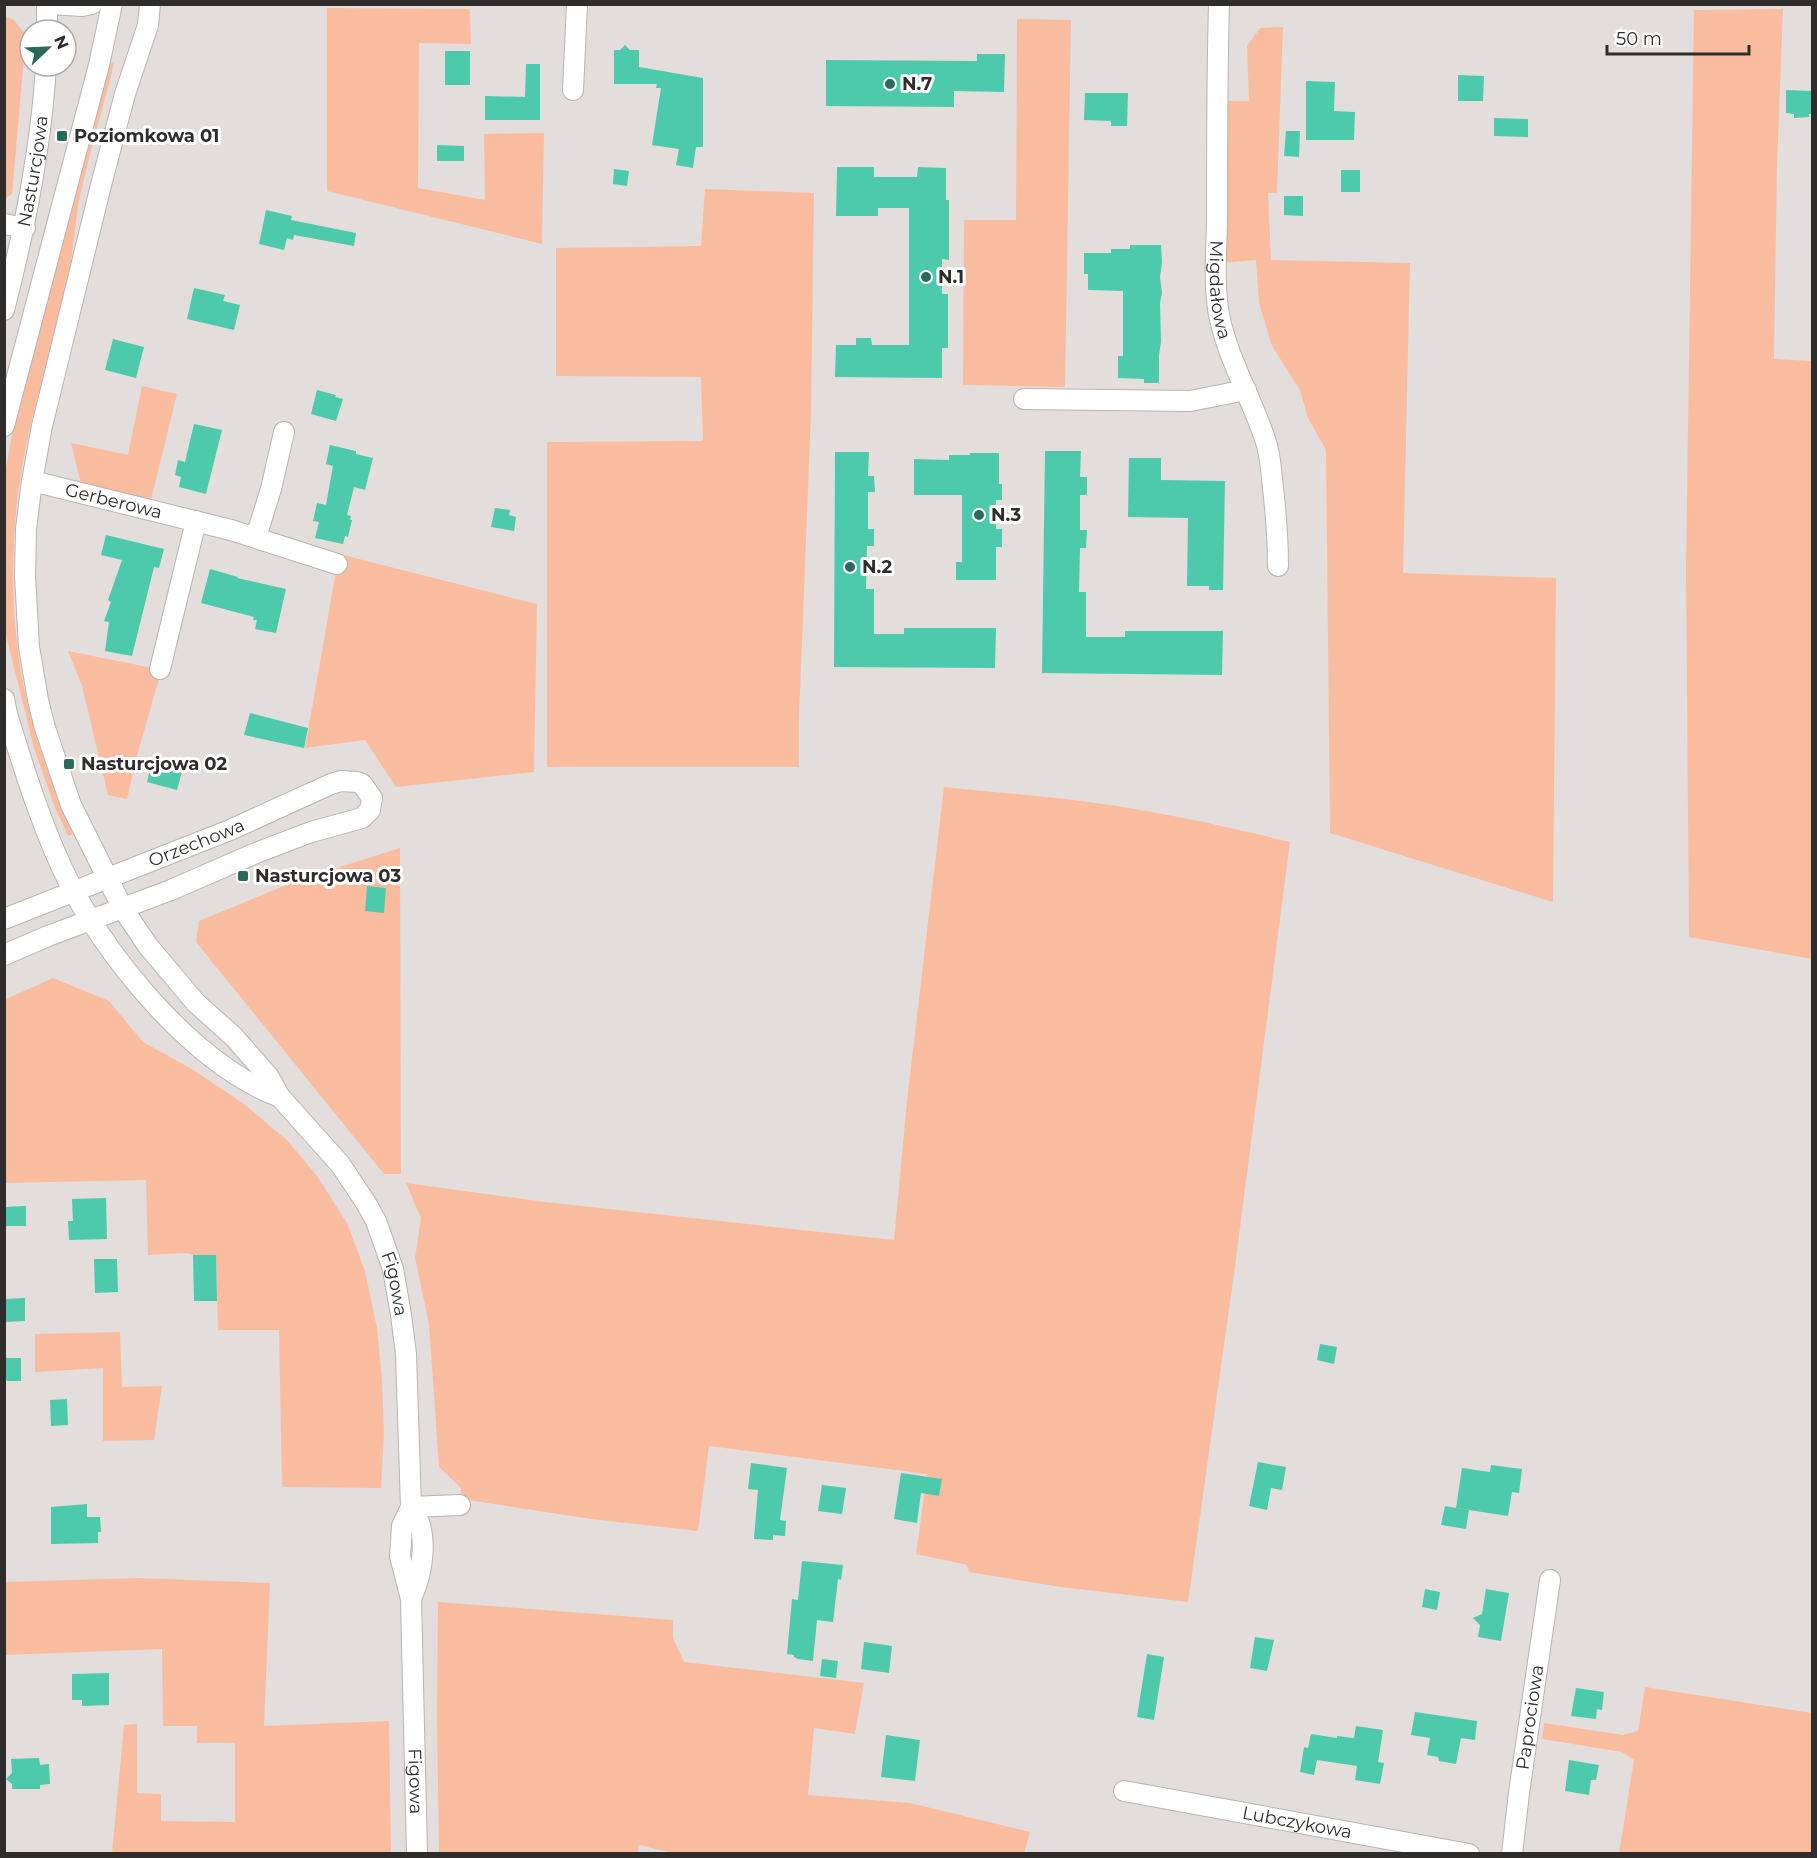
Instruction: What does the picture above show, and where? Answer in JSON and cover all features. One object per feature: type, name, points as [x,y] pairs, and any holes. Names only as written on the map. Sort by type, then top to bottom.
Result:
[{"type":"street","points":[[49,4],[82,6],[92,4]]},
{"type":"street","points":[[4,426],[94,88],[112,4]]},
{"type":"street","name":"Figowa","points":[[150,4],[148,25],[125,94],[42,426],[26,529],[25,592],[29,646],[38,700],[71,805],[123,909],[148,946],[196,1003],[234,1037],[269,1077],[280,1097],[340,1164],[366,1203],[385,1243],[393,1269],[406,1354],[411,1507],[402,1526],[400,1556],[411,1599],[417,1854]]},
{"type":"street","points":[[573,90],[578,4]]},
{"type":"street","name":"Migdałowa","points":[[1219,4],[1215,270],[1217,300],[1228,351],[1266,440],[1278,541],[1278,566]]},
{"type":"street","name":"Nasturcjowa","points":[[4,310],[25,228],[45,78]]},
{"type":"street","points":[[4,224],[25,228]]},
{"type":"street","points":[[1024,399],[1190,401],[1246,390]]},
{"type":"street","points":[[256,537],[271,489],[284,432]]},
{"type":"street","name":"Gerberowa","points":[[32,481],[256,537],[337,564]]},
{"type":"street","points":[[160,669],[196,521]]},
{"type":"street","name":"Figowa","points":[[4,699],[35,801],[62,867],[91,919],[136,982],[197,1047],[236,1074],[280,1097]]},
{"type":"street","name":"Orzechowa","points":[[4,919],[230,830],[331,784],[341,781],[357,782],[362,784],[372,798],[371,806],[362,818],[311,832],[256,853],[171,890],[91,919],[4,955]]},
{"type":"street","points":[[411,1507],[460,1505]]},
{"type":"street","name":"Paprociowa","points":[[1512,1854],[1518,1793],[1550,1580]]},
{"type":"street","name":"Lubczykowa","points":[[1124,1791],[1470,1854]]},
{"type":"shaded area","points":[[327,8],[470,9],[471,44],[419,43],[418,188],[485,200],[484,134],[544,133],[542,244],[327,191]]},
{"type":"shaded area","points":[[1783,9],[1777,165],[1774,359],[1812,361],[1812,959],[1689,937],[1686,569],[1694,10]]},
{"type":"shaded area","points":[[5,17],[13,19],[18,25],[18,78],[22,78],[12,194],[5,198]]},
{"type":"shaded area","points":[[1017,19],[1071,20],[1065,387],[963,385],[964,220],[1016,220]]},
{"type":"shaded area","points":[[1283,27],[1277,193],[1268,193],[1271,260],[1410,263],[1403,573],[1556,578],[1553,902],[1330,833],[1326,450],[1308,418],[1300,390],[1272,346],[1259,303],[1256,260],[1222,263],[1228,101],[1249,101],[1247,46],[1260,28]]},
{"type":"shaded area","points":[[109,61],[114,64],[80,196],[66,290],[24,457],[19,486],[14,548],[14,611],[21,672],[41,752],[73,834],[68,836],[54,805],[34,748],[5,631],[5,474],[13,429]]},
{"type":"shaded area","points":[[705,189],[814,193],[811,413],[799,767],[547,767],[547,442],[703,441],[701,377],[556,376],[556,248],[701,246]]},
{"type":"shaded area","points":[[142,386],[177,394],[151,500],[81,484],[71,443],[128,455]]},
{"type":"shaded area","points":[[339,554],[537,604],[534,772],[396,787],[365,740],[305,748]]},
{"type":"shaded area","points":[[68,651],[148,667],[161,672],[127,799],[108,795],[82,686]]},
{"type":"shaded area","points":[[944,787],[1064,799],[1134,809],[1290,842],[1234,1274],[1188,1602],[1061,1587],[969,1572],[967,1565],[916,1554],[927,1474],[709,1446],[698,1531],[591,1519],[461,1499],[461,1488],[439,1467],[429,1324],[415,1258],[421,1218],[406,1183],[545,1202],[894,1240],[907,1101]]},
{"type":"shaded area","points":[[400,848],[401,1174],[384,1174],[196,942],[199,921],[296,881]]},
{"type":"shaded area","points":[[53,978],[109,1001],[143,1042],[192,1069],[244,1104],[288,1141],[317,1176],[347,1223],[365,1271],[377,1328],[384,1433],[381,1488],[282,1487],[279,1330],[218,1330],[216,1255],[187,1253],[148,1255],[146,1180],[5,1183],[4,1000]]},
{"type":"shaded area","points":[[120,1332],[122,1387],[162,1386],[154,1440],[103,1441],[103,1368],[35,1372],[35,1334]]},
{"type":"shaded area","points":[[138,1578],[270,1583],[264,1726],[389,1721],[391,1853],[112,1853],[124,1725],[137,1724],[137,1793],[161,1794],[161,1821],[235,1822],[235,1743],[197,1743],[197,1726],[163,1726],[162,1649],[5,1655],[5,1582]]},
{"type":"shaded area","points":[[438,1602],[673,1620],[673,1638],[684,1662],[864,1683],[855,1734],[814,1728],[808,1795],[910,1803],[1030,1832],[1024,1853],[677,1854],[639,1845],[637,1854],[439,1853]]},
{"type":"shaded area","points":[[1645,1687],[1812,1713],[1812,1853],[1619,1853],[1634,1760],[1622,1752],[1542,1739],[1544,1723],[1623,1735],[1638,1731]]},
{"type":"building","points":[[625,45],[630,50],[639,50],[639,67],[703,78],[703,147],[696,147],[693,168],[676,165],[679,149],[652,145],[661,88],[656,88],[657,84],[614,84],[614,50],[620,50]]},
{"type":"building","points":[[445,51],[470,51],[470,85],[445,85]]},
{"type":"building","name":"N.7","points":[[977,54],[1005,54],[1004,92],[954,91],[954,107],[826,106],[826,60],[977,61]]},
{"type":"building","points":[[526,64],[540,64],[540,120],[485,120],[485,96],[525,97]]},
{"type":"building","points":[[1458,75],[1484,76],[1483,101],[1458,101]]},
{"type":"building","points":[[1306,81],[1335,82],[1334,111],[1355,112],[1354,140],[1306,140]]},
{"type":"building","points":[[1786,90],[1812,91],[1812,114],[1809,114],[1809,117],[1794,118],[1794,114],[1786,113]]},
{"type":"building","points":[[1085,93],[1128,93],[1127,126],[1111,126],[1111,121],[1084,120]]},
{"type":"building","points":[[1494,118],[1528,119],[1528,137],[1494,136]]},
{"type":"building","points":[[1286,131],[1300,131],[1299,157],[1284,156]]},
{"type":"building","points":[[437,145],[464,146],[464,161],[437,161]]},
{"type":"building","name":"N.1","points":[[837,167],[874,167],[874,177],[917,177],[918,167],[946,168],[946,200],[949,200],[949,260],[942,259],[942,294],[948,294],[948,348],[942,348],[942,378],[835,377],[836,345],[856,345],[856,338],[871,338],[872,345],[909,345],[909,208],[878,208],[878,216],[836,216]]},
{"type":"building","points":[[614,169],[629,171],[627,186],[613,184]]},
{"type":"building","points":[[1341,170],[1360,170],[1360,192],[1341,192]]},
{"type":"building","points":[[1284,196],[1303,196],[1303,216],[1284,215]]},
{"type":"building","points":[[266,210],[292,216],[291,220],[356,233],[354,246],[294,235],[293,240],[287,238],[284,250],[259,244]]},
{"type":"building","points":[[1130,245],[1161,245],[1159,383],[1144,383],[1144,379],[1118,378],[1118,356],[1123,356],[1123,291],[1088,290],[1088,274],[1084,274],[1084,253],[1111,253],[1111,249],[1130,249]]},
{"type":"building","points":[[194,288],[225,295],[223,301],[240,305],[234,330],[187,319]]},
{"type":"building","points":[[113,339],[144,347],[136,378],[105,370]]},
{"type":"building","points":[[317,390],[343,399],[336,421],[311,414]]},
{"type":"building","points":[[194,424],[222,430],[206,494],[179,487],[181,477],[175,475],[178,460],[185,462]]},
{"type":"building","points":[[330,445],[373,458],[365,490],[354,487],[347,515],[351,516],[350,520],[352,520],[348,537],[345,536],[343,544],[315,538],[319,522],[313,521],[317,503],[326,505],[333,466],[326,464]]},
{"type":"building","points":[[1045,451],[1081,451],[1080,477],[1087,477],[1087,495],[1080,495],[1080,530],[1087,530],[1086,548],[1080,548],[1079,592],[1086,592],[1086,637],[1125,637],[1125,631],[1223,631],[1222,675],[1042,673]]},
{"type":"building","name":"N.2","points":[[835,452],[869,452],[868,476],[874,476],[875,492],[868,492],[868,529],[874,529],[874,546],[867,546],[866,589],[874,589],[874,634],[904,634],[904,628],[996,628],[995,668],[834,667]]},
{"type":"building","name":"N.3","points":[[970,453],[999,453],[999,484],[1002,484],[1002,500],[996,500],[996,529],[1002,529],[1002,547],[996,547],[996,580],[956,580],[956,562],[962,562],[962,495],[914,495],[914,459],[949,460],[949,455],[970,455]]},
{"type":"building","points":[[1129,458],[1161,458],[1161,480],[1225,481],[1223,590],[1209,590],[1209,586],[1187,586],[1188,518],[1128,517]]},
{"type":"building","points":[[495,508],[510,510],[509,515],[516,517],[514,531],[491,527]]},
{"type":"building","points":[[106,535],[164,549],[159,568],[154,567],[132,656],[105,651],[109,622],[104,621],[111,602],[108,600],[122,560],[101,555]]},
{"type":"building","points":[[210,569],[237,578],[286,589],[276,633],[255,629],[257,620],[253,620],[254,617],[201,603]]},
{"type":"building","points":[[250,713],[308,728],[304,748],[244,735]]},
{"type":"building","points":[[153,757],[183,768],[177,790],[147,782]]},
{"type":"building","points":[[367,886],[386,888],[384,913],[365,911]]},
{"type":"building","points":[[106,1198],[107,1239],[69,1240],[68,1221],[73,1221],[72,1199]]},
{"type":"building","points":[[26,1206],[26,1226],[4,1226],[4,1207]]},
{"type":"building","points":[[193,1255],[216,1255],[217,1301],[194,1301]]},
{"type":"building","points":[[94,1259],[117,1259],[118,1292],[95,1293]]},
{"type":"building","points":[[25,1298],[25,1321],[4,1322],[4,1299]]},
{"type":"building","points":[[1320,1344],[1337,1347],[1334,1364],[1317,1360]]},
{"type":"building","points":[[4,1358],[21,1358],[21,1381],[7,1381],[4,1378]]},
{"type":"building","points":[[67,1399],[68,1425],[51,1426],[50,1400]]},
{"type":"building","points":[[1258,1462],[1286,1467],[1282,1490],[1271,1488],[1267,1510],[1249,1506]]},
{"type":"building","points":[[751,1463],[787,1468],[780,1520],[786,1521],[785,1536],[773,1535],[773,1540],[754,1539],[758,1490],[748,1489]]},
{"type":"building","points":[[1491,1465],[1522,1469],[1519,1493],[1512,1492],[1508,1516],[1456,1508],[1462,1468],[1490,1472]]},
{"type":"building","points":[[901,1473],[942,1479],[939,1496],[921,1493],[917,1523],[894,1519]]},
{"type":"building","points":[[822,1485],[846,1488],[842,1514],[818,1511]]},
{"type":"building","points":[[87,1504],[87,1517],[100,1517],[101,1532],[98,1532],[98,1543],[51,1544],[51,1507]]},
{"type":"building","points":[[1445,1506],[1469,1510],[1466,1529],[1441,1525]]},
{"type":"building","points":[[802,1561],[843,1565],[841,1580],[838,1579],[833,1622],[817,1620],[813,1661],[798,1659],[794,1655],[787,1654],[792,1599],[798,1600]]},
{"type":"building","points":[[1425,1589],[1440,1592],[1437,1610],[1422,1607]]},
{"type":"building","points":[[1486,1589],[1509,1593],[1501,1641],[1478,1637],[1480,1625],[1473,1618],[1482,1614]]},
{"type":"building","points":[[1255,1637],[1274,1640],[1267,1671],[1250,1668]]},
{"type":"building","points":[[864,1642],[892,1646],[889,1673],[861,1669]]},
{"type":"building","points":[[1147,1654],[1164,1657],[1154,1720],[1137,1717]]},
{"type":"building","points":[[822,1659],[838,1661],[836,1678],[820,1676]]},
{"type":"building","points":[[109,1673],[109,1705],[82,1706],[82,1700],[72,1700],[72,1674]]},
{"type":"building","points":[[1576,1688],[1604,1692],[1602,1710],[1597,1709],[1596,1719],[1571,1716]]},
{"type":"building","points":[[1415,1712],[1477,1721],[1475,1740],[1461,1738],[1456,1764],[1439,1761],[1438,1757],[1427,1755],[1430,1738],[1411,1735]]},
{"type":"building","points":[[1356,1726],[1383,1730],[1378,1762],[1384,1763],[1380,1784],[1355,1780],[1357,1766],[1317,1760],[1314,1775],[1300,1772],[1304,1747],[1308,1748],[1311,1734],[1354,1738]]},
{"type":"building","points":[[886,1735],[920,1740],[915,1781],[881,1777]]},
{"type":"building","points":[[39,1758],[40,1765],[49,1764],[50,1784],[40,1785],[40,1789],[12,1789],[12,1784],[6,1779],[12,1773],[11,1759]]},
{"type":"building","points":[[1569,1760],[1599,1765],[1596,1780],[1591,1780],[1589,1795],[1565,1791]]},
{"type":"place","name":"N.7","points":[[890,84]]},
{"type":"place","name":"Poziomkowa 01","points":[[62,136]]},
{"type":"place","name":"N.1","points":[[926,277]]},
{"type":"place","name":"N.3","points":[[979,515]]},
{"type":"place","name":"N.2","points":[[850,567]]},
{"type":"place","name":"Nasturcjowa 02","points":[[69,764]]},
{"type":"place","name":"Nasturcjowa 03","points":[[243,876]]}]
